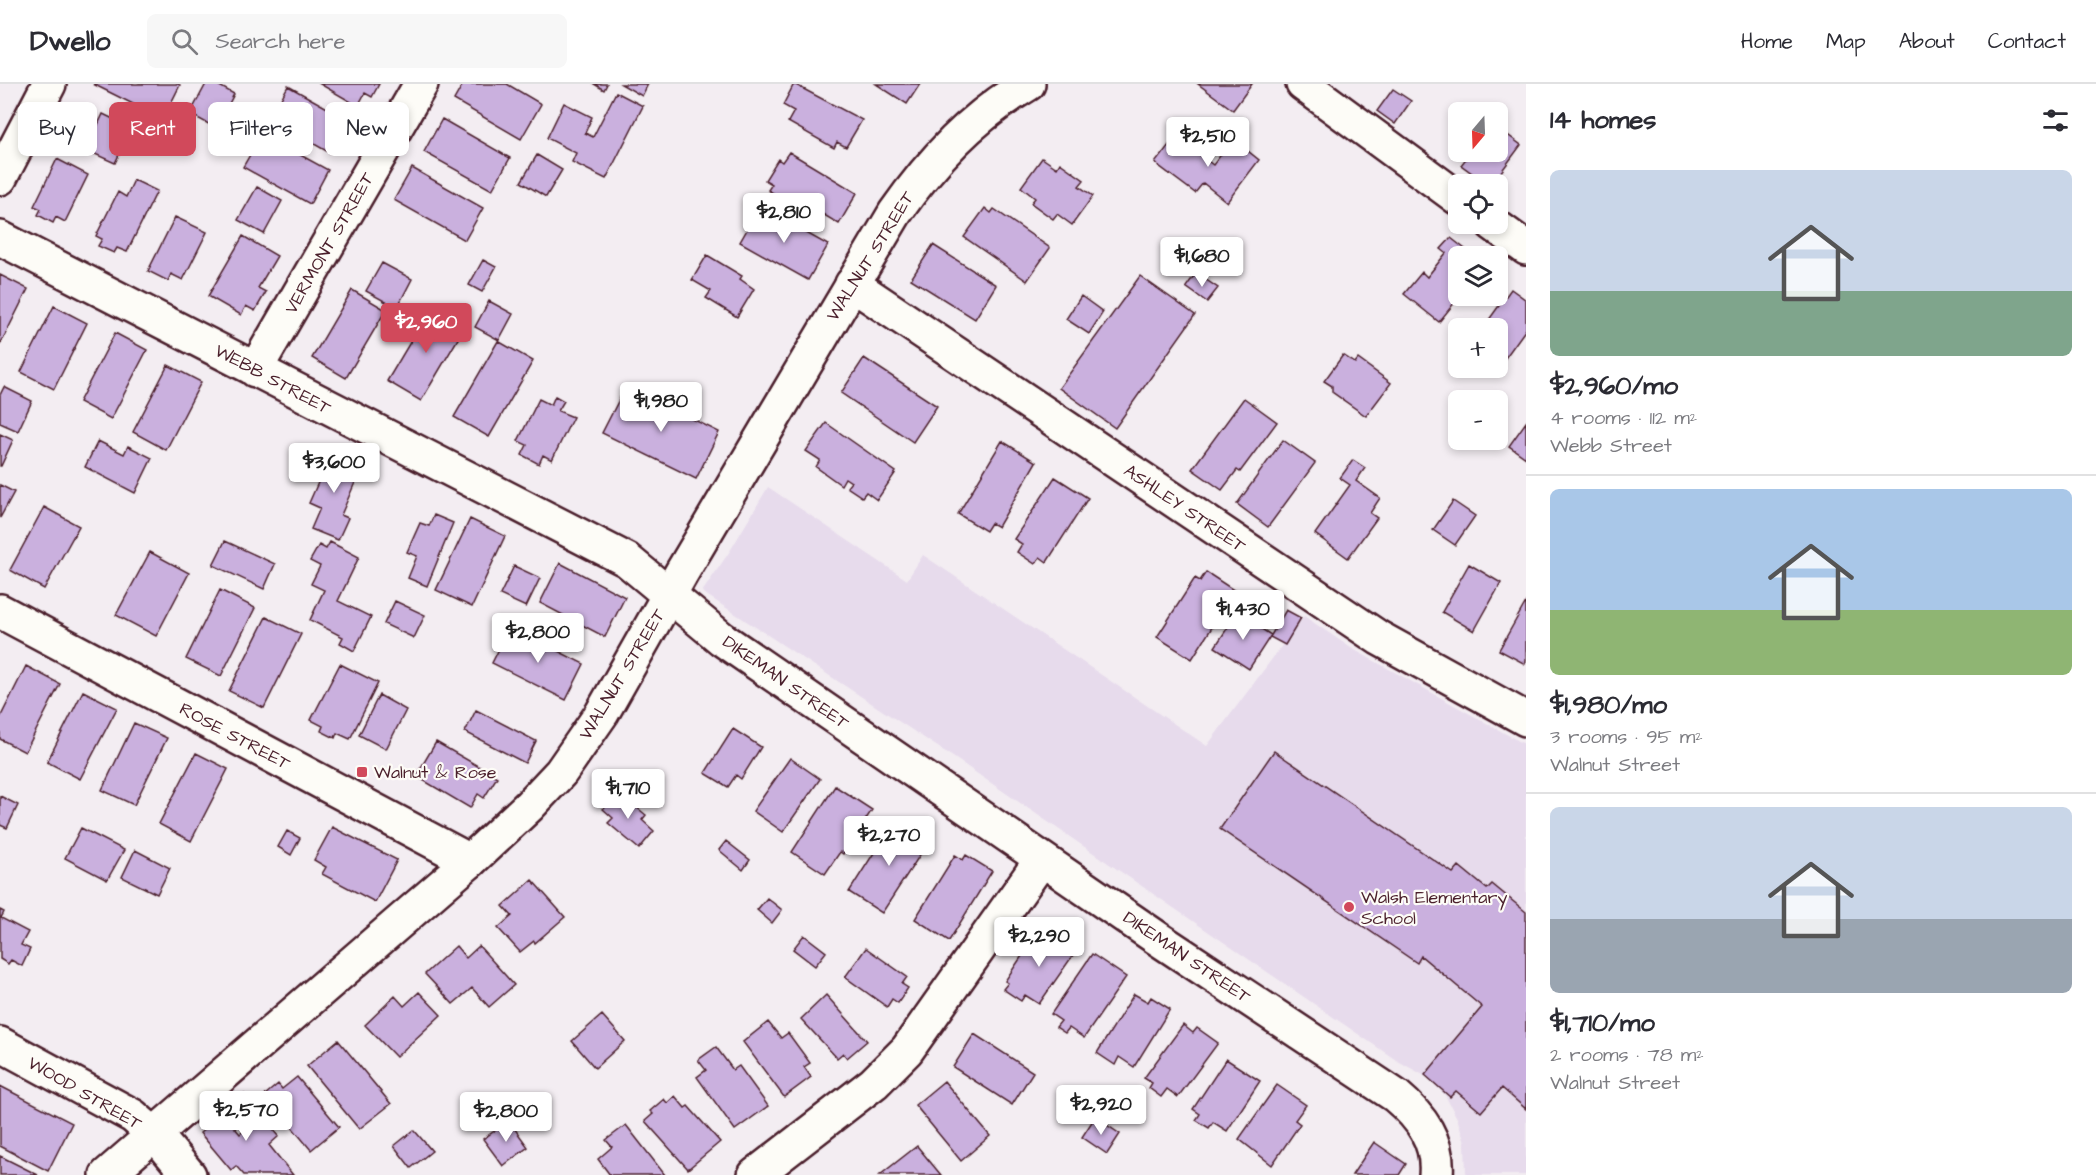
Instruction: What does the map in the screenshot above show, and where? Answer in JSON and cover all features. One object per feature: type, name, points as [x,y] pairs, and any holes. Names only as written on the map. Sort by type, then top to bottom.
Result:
[{"type":"street","points":[[0,178],[49,84]]},
{"type":"street","name":"VERMONT STREET","points":[[255,370],[421,84]]},
{"type":"street","name":"WALNUT STREET","points":[[106,1175],[470,861],[530,806],[577,751],[602,713],[669,594],[895,213],[939,154],[976,119],[1029,84]]},
{"type":"street","points":[[1304,84],[1448,191]]},
{"type":"street","points":[[1507,234],[1526,248]]},
{"type":"street","name":"WEBB STREET","points":[[0,238],[627,560],[669,594]]},
{"type":"street","name":"ASHLEY STREET","points":[[852,284],[1379,638],[1526,719]]},
{"type":"street","name":"DIKEMAN STREET","points":[[669,594],[723,639],[1042,859],[1396,1096],[1412,1110],[1429,1133],[1436,1157],[1436,1175]]},
{"type":"street","name":"ROSE STREET","points":[[0,610],[470,861]]},
{"type":"street","points":[[755,1175],[873,1083],[907,1050],[1042,859]]},
{"type":"street","name":"WOOD STREET","points":[[0,1044],[117,1106],[153,1134],[189,1175]]},
{"type":"shaded area","name":"Walsh Elementary School","points":[[768,487],[907,580],[923,555],[1207,746],[1304,616],[1351,648],[1526,745],[1526,1175],[1466,1175],[1465,1142],[1457,1118],[1445,1095],[1427,1077],[1396,1060],[950,755],[702,592],[730,551]]},
{"type":"building","points":[[93,84],[180,85],[172,102],[129,102]]},
{"type":"building","points":[[206,84],[216,84],[234,94],[230,102],[208,102],[208,124],[196,117],[196,103]]},
{"type":"building","points":[[320,84],[379,84],[372,97],[365,93],[360,102],[351,102]]},
{"type":"building","points":[[463,84],[507,84],[541,104],[521,139],[454,100]]},
{"type":"building","points":[[594,84],[607,84],[604,90]]},
{"type":"building","points":[[621,84],[648,84],[642,96]]},
{"type":"building","points":[[794,84],[862,120],[846,147],[837,142],[834,148],[788,122],[794,111],[783,105]]},
{"type":"building","points":[[876,84],[920,84],[907,104]]},
{"type":"building","points":[[1198,84],[1252,84],[1233,110]]},
{"type":"building","points":[[288,86],[325,107],[325,150],[313,143],[313,102],[279,102]]},
{"type":"building","points":[[1393,89],[1411,101],[1395,124],[1377,111]]},
{"type":"building","points":[[616,92],[643,106],[606,179],[572,162],[576,153],[547,138],[564,103],[592,117],[585,133],[593,137]]},
{"type":"building","points":[[103,114],[109,117],[109,156],[118,156],[115,163],[97,155],[97,127]]},
{"type":"building","points":[[442,119],[510,158],[492,190],[424,152]]},
{"type":"building","points":[[1508,135],[1521,145],[1499,174],[1473,174],[1461,165],[1463,162],[1508,162]]},
{"type":"building","points":[[1176,136],[1213,165],[1233,139],[1259,160],[1227,202],[1203,183],[1195,193],[1155,163]]},
{"type":"building","points":[[789,152],[857,193],[839,224],[816,210],[812,217],[768,190],[772,184],[765,180],[778,159],[782,162]]},
{"type":"building","points":[[537,155],[562,170],[546,197],[521,182]]},
{"type":"building","points":[[249,156],[302,156],[328,170],[310,204],[243,167]]},
{"type":"building","points":[[1042,158],[1057,168],[1060,163],[1084,180],[1079,186],[1093,196],[1072,225],[1057,214],[1053,219],[1031,203],[1035,198],[1021,187]]},
{"type":"building","points":[[57,159],[88,175],[65,222],[56,217],[53,223],[38,215],[41,209],[34,206]]},
{"type":"building","points":[[412,168],[483,208],[465,240],[394,200]]},
{"type":"building","points":[[134,180],[157,191],[127,252],[117,248],[114,253],[98,246],[102,239],[96,236],[118,192],[126,197]]},
{"type":"building","points":[[257,187],[282,201],[264,234],[238,220]]},
{"type":"building","points":[[760,207],[828,245],[808,280],[740,242]]},
{"type":"building","points":[[985,208],[991,213],[994,209],[1050,248],[1027,281],[964,237]]},
{"type":"building","points":[[175,217],[207,232],[183,280],[171,274],[168,281],[148,271]]},
{"type":"building","points":[[243,236],[277,256],[258,288],[266,292],[255,311],[246,306],[241,315],[208,296]]},
{"type":"building","points":[[1451,238],[1461,246],[1448,246],[1448,306],[1452,306],[1439,322],[1404,294],[1422,272],[1427,277],[1446,253],[1441,249]]},
{"type":"building","points":[[933,245],[996,285],[975,319],[911,279]]},
{"type":"building","points":[[707,255],[742,276],[740,279],[754,289],[737,317],[706,298],[711,291],[692,280]]},
{"type":"building","points":[[483,260],[496,267],[482,292],[469,285]]},
{"type":"building","points":[[382,263],[412,279],[397,308],[366,291]]},
{"type":"building","points":[[1196,273],[1218,288],[1207,302],[1186,287]]},
{"type":"building","points":[[0,275],[28,289],[0,345]]},
{"type":"building","points":[[1140,276],[1195,315],[1115,428],[1059,388]]},
{"type":"building","points":[[1511,289],[1526,300],[1526,329],[1508,354],[1508,318],[1490,318],[1499,306],[1508,306],[1508,293]]},
{"type":"building","points":[[352,290],[386,310],[346,378],[312,358]]},
{"type":"building","points":[[1081,296],[1103,312],[1089,334],[1066,319]]},
{"type":"building","points":[[489,301],[513,314],[499,340],[475,327]]},
{"type":"building","points":[[54,306],[87,323],[54,389],[21,372]]},
{"type":"building","points":[[431,307],[465,327],[421,401],[387,381]]},
{"type":"building","points":[[115,333],[147,350],[111,419],[79,402]]},
{"type":"building","points":[[498,341],[533,361],[489,437],[454,417]]},
{"type":"building","points":[[1343,355],[1355,363],[1358,359],[1391,383],[1366,416],[1332,392],[1332,386],[1324,381]]},
{"type":"building","points":[[864,358],[937,406],[913,442],[841,393]]},
{"type":"building","points":[[168,365],[201,382],[166,450],[133,432]]},
{"type":"building","points":[[626,386],[719,432],[696,479],[602,433]]},
{"type":"building","points":[[4,387],[32,401],[18,431],[0,423],[0,395]]},
{"type":"building","points":[[555,396],[564,401],[558,411],[573,417],[552,460],[543,455],[539,464],[522,455],[527,445],[518,441],[539,399],[551,405]]},
{"type":"building","points":[[1244,398],[1277,422],[1240,472],[1237,470],[1222,490],[1192,469]]},
{"type":"building","points":[[1526,422],[1526,458],[1509,446]]},
{"type":"building","points":[[826,423],[896,472],[877,500],[866,492],[862,497],[847,487],[851,482],[845,478],[841,485],[816,467],[820,460],[806,451]]},
{"type":"building","points":[[0,434],[13,440],[1,466],[0,466]]},
{"type":"building","points":[[1283,440],[1315,463],[1268,527],[1237,504]]},
{"type":"building","points":[[98,441],[124,454],[128,446],[152,458],[135,493],[85,467]]},
{"type":"building","points":[[1002,441],[1036,462],[998,527],[991,523],[986,531],[958,514]]},
{"type":"building","points":[[332,451],[363,464],[341,515],[348,518],[338,540],[311,529],[320,508],[309,503]]},
{"type":"building","points":[[1353,460],[1365,468],[1356,481],[1380,498],[1370,513],[1377,518],[1348,558],[1315,534],[1350,485],[1340,478]]},
{"type":"building","points":[[1055,477],[1088,498],[1047,562],[1040,557],[1035,564],[1017,552],[1022,544],[1014,539]]},
{"type":"building","points":[[0,485],[14,492],[0,518]]},
{"type":"building","points":[[1453,501],[1475,516],[1455,545],[1433,530]]},
{"type":"building","points":[[44,507],[79,526],[44,589],[10,570]]},
{"type":"building","points":[[434,515],[453,523],[427,586],[408,578],[417,556],[407,552],[420,523],[429,526]]},
{"type":"building","points":[[470,519],[505,536],[472,607],[436,590]]},
{"type":"building","points":[[225,541],[275,564],[264,589],[213,565]]},
{"type":"building","points":[[330,542],[359,557],[338,601],[371,617],[354,651],[340,643],[343,637],[310,620],[324,590],[311,584],[320,566],[310,561],[319,545],[326,549]]},
{"type":"building","points":[[150,552],[189,573],[156,636],[116,615]]},
{"type":"building","points":[[560,563],[625,597],[605,637],[540,603]]},
{"type":"building","points":[[1469,564],[1501,583],[1474,631],[1442,612]]},
{"type":"building","points":[[514,566],[540,578],[526,607],[500,595]]},
{"type":"building","points":[[1206,572],[1235,591],[1192,659],[1157,637],[1195,578],[1200,581]]},
{"type":"building","points":[[220,590],[255,608],[221,676],[186,659]]},
{"type":"building","points":[[395,601],[425,615],[414,638],[384,624]]},
{"type":"building","points":[[1526,602],[1526,661],[1525,664],[1499,650]]},
{"type":"building","points":[[1286,610],[1301,618],[1285,645],[1270,637]]},
{"type":"building","points":[[1237,613],[1271,635],[1249,669],[1215,647]]},
{"type":"building","points":[[266,617],[301,634],[264,708],[229,691]]},
{"type":"building","points":[[510,627],[584,664],[566,700],[492,663]]},
{"type":"building","points":[[340,664],[378,683],[350,739],[337,733],[335,738],[321,731],[323,726],[311,720]]},
{"type":"building","points":[[26,666],[60,684],[25,752],[0,739],[0,718]]},
{"type":"building","points":[[83,691],[117,708],[80,779],[47,762]]},
{"type":"building","points":[[379,695],[406,710],[386,749],[359,735]]},
{"type":"building","points":[[476,710],[536,741],[525,763],[465,732]]},
{"type":"building","points":[[134,723],[167,738],[134,805],[102,790]]},
{"type":"building","points":[[733,729],[761,747],[741,779],[736,775],[728,787],[705,773]]},
{"type":"building","points":[[436,742],[497,777],[484,798],[478,794],[470,808],[416,776]]},
{"type":"building","points":[[1274,751],[1453,873],[1459,866],[1487,889],[1492,884],[1526,912],[1526,1109],[1502,1088],[1481,1112],[1456,1091],[1450,1097],[1425,1075],[1482,1007],[1421,956],[1417,963],[1220,829]]},
{"type":"building","points":[[196,753],[228,769],[191,841],[159,824]]},
{"type":"building","points":[[790,758],[820,779],[783,832],[753,811]]},
{"type":"building","points":[[835,786],[872,810],[843,854],[840,852],[825,874],[792,852]]},
{"type":"building","points":[[618,792],[646,815],[642,820],[654,831],[639,849],[608,823],[613,818],[603,809]]},
{"type":"building","points":[[0,796],[18,805],[7,828],[0,825]]},
{"type":"building","points":[[904,823],[922,834],[919,839],[927,844],[882,913],[849,892],[891,826],[899,831]]},
{"type":"building","points":[[332,827],[397,860],[375,902],[322,874],[326,867],[314,860]]},
{"type":"building","points":[[81,828],[124,850],[107,880],[65,858]]},
{"type":"building","points":[[287,831],[300,838],[291,855],[278,847]]},
{"type":"building","points":[[726,841],[750,860],[743,870],[719,850]]},
{"type":"building","points":[[135,850],[170,868],[157,894],[122,877]]},
{"type":"building","points":[[955,855],[963,860],[966,855],[992,871],[949,941],[915,919]]},
{"type":"building","points":[[532,880],[565,917],[535,943],[534,941],[520,952],[498,928],[512,916],[503,906]]},
{"type":"building","points":[[767,898],[782,910],[772,923],[757,910]]},
{"type":"building","points":[[0,910],[4,912],[1,918],[28,932],[21,945],[30,949],[22,966],[11,960],[8,964],[0,959]]},
{"type":"building","points":[[1038,932],[1059,947],[1065,939],[1078,948],[1039,1004],[1025,995],[1021,1001],[1003,989],[1008,983],[1005,981]]},
{"type":"building","points":[[804,935],[826,952],[815,966],[793,949]]},
{"type":"building","points":[[456,946],[466,958],[479,946],[514,985],[489,1007],[472,988],[453,1004],[425,974]]},
{"type":"building","points":[[866,948],[907,977],[902,984],[908,988],[898,1003],[892,999],[887,1007],[845,977]]},
{"type":"building","points":[[1092,954],[1126,977],[1084,1038],[1069,1028],[1065,1033],[1056,1027],[1061,1021],[1051,1014]]},
{"type":"building","points":[[419,992],[441,1015],[396,1057],[365,1025],[395,996],[404,1006]]},
{"type":"building","points":[[1134,994],[1148,1002],[1151,997],[1170,1009],[1134,1067],[1119,1057],[1115,1065],[1097,1053]]},
{"type":"building","points":[[826,995],[867,1041],[847,1058],[843,1053],[837,1058],[801,1019]]},
{"type":"building","points":[[602,1015],[625,1041],[595,1068],[572,1041]]},
{"type":"building","points":[[768,1022],[781,1038],[788,1033],[810,1063],[804,1067],[811,1077],[784,1097],[743,1042]]},
{"type":"building","points":[[1183,1025],[1193,1033],[1197,1028],[1218,1043],[1178,1097],[1167,1089],[1161,1097],[1149,1088],[1152,1083],[1144,1078]]},
{"type":"building","points":[[974,1034],[1033,1072],[1012,1105],[953,1067]]},
{"type":"building","points":[[338,1040],[391,1104],[359,1129],[307,1066]]},
{"type":"building","points":[[716,1047],[733,1070],[739,1066],[768,1106],[735,1130],[697,1077],[706,1070],[698,1060]]},
{"type":"building","points":[[1226,1059],[1260,1081],[1227,1131],[1213,1122],[1209,1128],[1196,1120],[1200,1114],[1193,1109]]},
{"type":"building","points":[[297,1077],[339,1127],[311,1150],[265,1095],[278,1084],[282,1089]]},
{"type":"building","points":[[944,1081],[990,1136],[961,1161],[915,1105]]},
{"type":"building","points":[[1277,1085],[1306,1105],[1295,1120],[1300,1124],[1272,1165],[1239,1139]]},
{"type":"building","points":[[0,1086],[72,1123],[48,1171],[0,1146]]},
{"type":"building","points":[[244,1094],[279,1136],[269,1145],[293,1175],[244,1175],[236,1166],[231,1170],[200,1133],[223,1114],[240,1134],[247,1128],[229,1107]]},
{"type":"building","points":[[675,1096],[685,1108],[688,1106],[720,1142],[688,1169],[645,1121],[653,1114],[650,1111],[664,1099],[667,1103]]},
{"type":"building","points":[[1095,1117],[1120,1134],[1107,1154],[1082,1137]]},
{"type":"building","points":[[509,1121],[528,1147],[503,1166],[483,1139]]},
{"type":"building","points":[[626,1125],[665,1175],[610,1175],[598,1159],[612,1147],[606,1140]]},
{"type":"building","points":[[414,1130],[432,1151],[411,1168],[394,1146]]},
{"type":"building","points":[[1374,1142],[1406,1164],[1399,1175],[1352,1175]]},
{"type":"building","points":[[917,1146],[941,1175],[880,1175]]},
{"type":"building","points":[[0,1156],[38,1175],[0,1175]]},
{"type":"place","name":"Walnut & Rose","points":[[362,772]]},
{"type":"place","name":"Walsh Elementary School","points":[[1349,907]]}]
